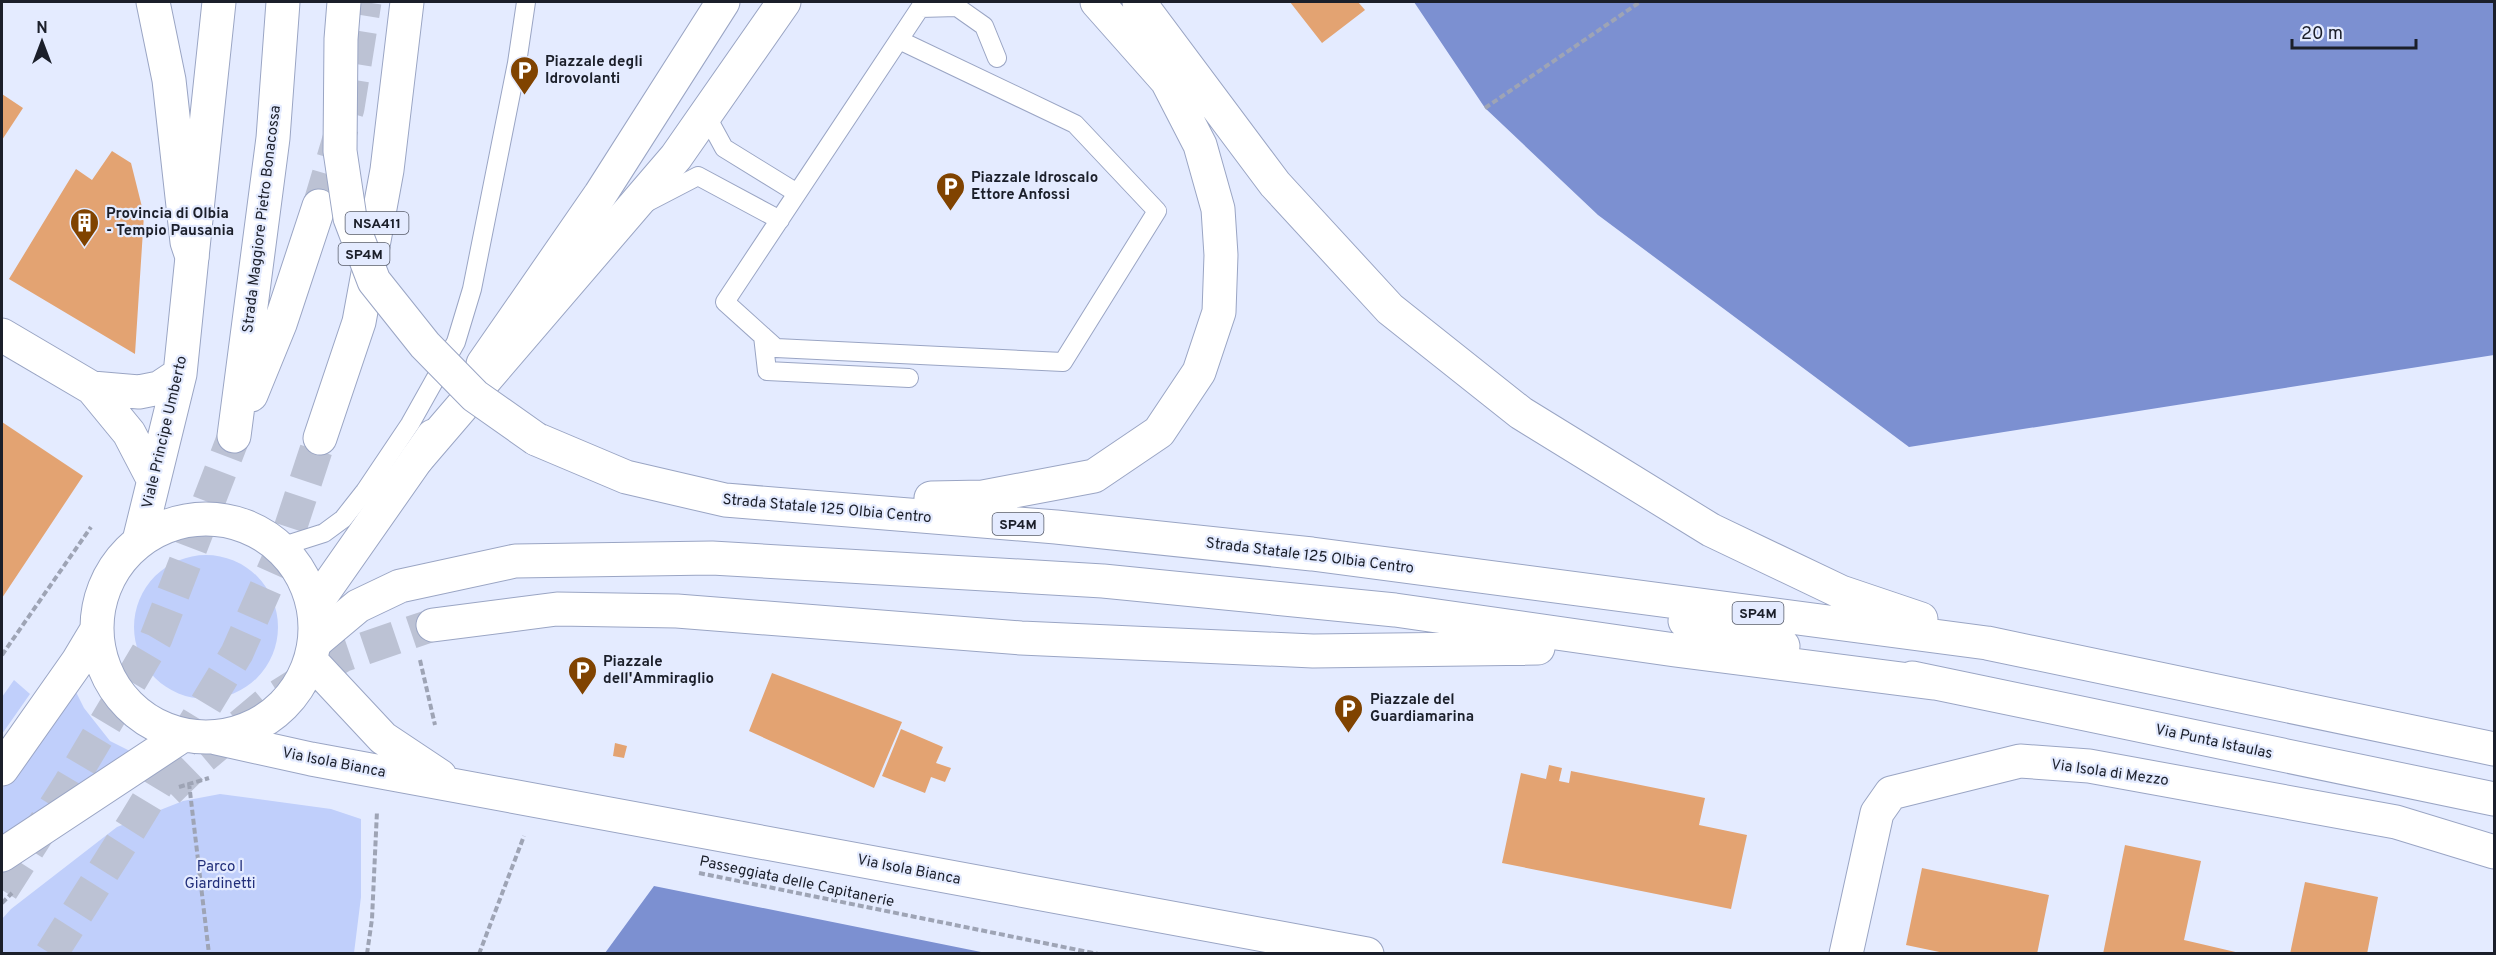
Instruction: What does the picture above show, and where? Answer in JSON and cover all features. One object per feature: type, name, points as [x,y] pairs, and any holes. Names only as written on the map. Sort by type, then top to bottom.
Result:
[{"type":"main road","name":"Viale Principe Umberto","points":[[139,541],[180,374],[192,257],[187,242],[169,80],[153,2]]},
{"type":"main road","points":[[192,257],[219,2]]},
{"type":"main road","name":"Strada Maggiore Pietro Bonacossa","points":[[283,2],[273,138],[234,436],[280,324],[319,206]]},
{"type":"main road","name":"Strada Statale 125 Olbia Centro","points":[[344,2],[341,39],[340,152],[350,218],[374,281],[425,345],[475,396],[536,439],[626,477],[725,500],[1067,528],[1312,554],[1987,642]]},
{"type":"main road","name":"NSA411","points":[[320,438],[359,322],[387,170],[407,2]]},
{"type":"main road","points":[[314,606],[600,195],[723,2]]},
{"type":"main road","points":[[417,459],[676,157],[777,11],[800,2]]},
{"type":"main road","points":[[725,500],[983,497],[1094,476],[1159,432],[1199,372],[1219,312],[1221,255],[1218,209],[1200,145],[1167,81],[1097,2]]},
{"type":"main road","points":[[1139,2],[1275,184],[1389,309],[1521,413],[1711,530],[1841,592],[1987,642],[2494,748]]},
{"type":"main road","points":[[2,334],[92,388],[129,433],[153,479]]},
{"type":"main road","points":[[92,388],[139,392],[159,388],[180,374]]},
{"type":"main road","points":[[313,652],[314,606],[302,574],[280,547],[260,532],[236,522],[211,519],[185,520],[161,528],[139,541],[115,566],[100,597],[96,631],[103,666],[121,698],[148,722],[182,736],[216,738],[248,730],[275,713],[297,690],[313,652],[358,606],[400,586],[514,561],[712,558],[1104,581],[1395,610],[1674,650],[1933,683]]},
{"type":"main road","name":"Strada Statale 125 Olbia Centro","points":[[1528,583],[1933,683]]},
{"type":"main road","points":[[433,625],[557,609],[677,610],[1021,638],[1313,651],[1497,647],[1674,650]]},
{"type":"main road","points":[[2,769],[78,661],[96,631]]},
{"type":"main road","name":"Via Isola Bianca","points":[[313,652],[383,738],[452,783]]},
{"type":"main road","name":"Via Punta Istaulas","points":[[1933,683],[2494,799]]},
{"type":"main road","points":[[2,855],[182,736]]},
{"type":"main road","name":"Via Isola Bianca","points":[[216,738],[311,759],[452,783],[1367,954]]},
{"type":"main road","name":"Via Isola di Mezzo","points":[[1846,954],[1877,813],[1891,792],[2020,760],[2089,766],[2396,822],[2494,852]]},
{"type":"lane","points":[[280,547],[324,533],[343,519],[365,491],[410,424],[456,342],[472,289],[517,63],[526,2]]},
{"type":"lane","points":[[899,40],[1074,124],[1157,210],[1063,362],[776,348],[725,302],[920,8],[957,7],[984,26],[997,58]]},
{"type":"lane","points":[[706,115],[724,148],[797,193]]},
{"type":"lane","points":[[629,213],[698,177],[780,220]]},
{"type":"lane","points":[[763,336],[767,371],[909,378]]},
{"type":"path","points":[[1485,108],[1640,2]]},
{"type":"path","points":[[2,655],[91,527]]},
{"type":"path","points":[[420,658],[436,728]]},
{"type":"path","points":[[170,790],[207,778],[218,779]]},
{"type":"path","points":[[189,783],[209,954]]},
{"type":"path","points":[[367,954],[373,908],[377,801]]},
{"type":"path","points":[[478,954],[527,829]]},
{"type":"path","name":"Passeggiata delle Capitanerie","points":[[690,871],[1098,954]]},
{"type":"path","points":[[2,903],[18,887]]},
{"type":"green space","points":[[206,555],[234,560],[257,576],[273,599],[278,627],[273,655],[257,678],[234,694],[206,699],[178,694],[155,678],[139,655],[134,627],[139,599],[155,576],[178,560]]},
{"type":"green space","points":[[14,680],[30,694],[2,734],[2,697]]},
{"type":"green space","points":[[74,688],[84,708],[110,741],[134,753],[2,837],[2,789]]},
{"type":"green space","name":"Parco I Giardinetti","points":[[220,794],[331,809],[361,819],[361,897],[354,953],[2,953],[2,919],[11,909],[117,827],[183,801]]},
{"type":"shaded area","points":[[1414,2],[2494,2],[2494,355],[1909,447],[1598,215],[1485,108]]},
{"type":"shaded area","points":[[654,886],[986,953],[605,953]]},
{"type":"building","points":[[1290,2],[1358,2],[1365,10],[1322,43]]},
{"type":"building","points":[[2,94],[23,108],[2,140]]},
{"type":"building","name":"Provincia di Olbia - Tempio Pausania","points":[[112,151],[131,163],[144,215],[135,354],[9,279],[76,169],[92,180]]},
{"type":"building","points":[[2,422],[83,476],[2,598]]},
{"type":"building","points":[[772,673],[902,722],[874,788],[749,731]]},
{"type":"building","points":[[901,729],[943,747],[936,763],[951,768],[945,782],[931,777],[925,793],[882,776]]},
{"type":"building","points":[[615,743],[627,746],[624,758],[613,756]]},
{"type":"building","points":[[1549,765],[1562,768],[1559,781],[1569,783],[1571,771],[1705,798],[1699,825],[1747,835],[1731,909],[1502,863],[1521,773],[1546,779]]},
{"type":"building","points":[[2125,845],[2201,861],[2184,940],[2244,954],[2103,954]]},
{"type":"building","points":[[1922,868],[2049,895],[2037,954],[1949,954],[1906,945]]},
{"type":"building","points":[[2305,882],[2378,897],[2367,954],[2290,954]]},
{"type":"tunnel","points":[[319,206],[348,108],[365,2]]},
{"type":"tunnel","points":[[2,890],[70,783],[156,638],[234,436]]},
{"type":"tunnel","points":[[51,954],[237,653],[285,544],[320,438]]},
{"type":"tunnel","points":[[168,791],[203,757],[266,704],[342,656],[433,625]]},
{"type":"place","name":"Piazzale degli Idrovolanti","points":[[524,96]]},
{"type":"place","name":"Piazzale Idroscalo Ettore Anfossi","points":[[950,212]]},
{"type":"place","name":"Provincia di Olbia - Tempio Pausania","points":[[85,248]]},
{"type":"place","name":"Piazzale dell'Ammiraglio","points":[[582,696]]},
{"type":"place","name":"Piazzale del Guardiamarina","points":[[1349,734]]}]
